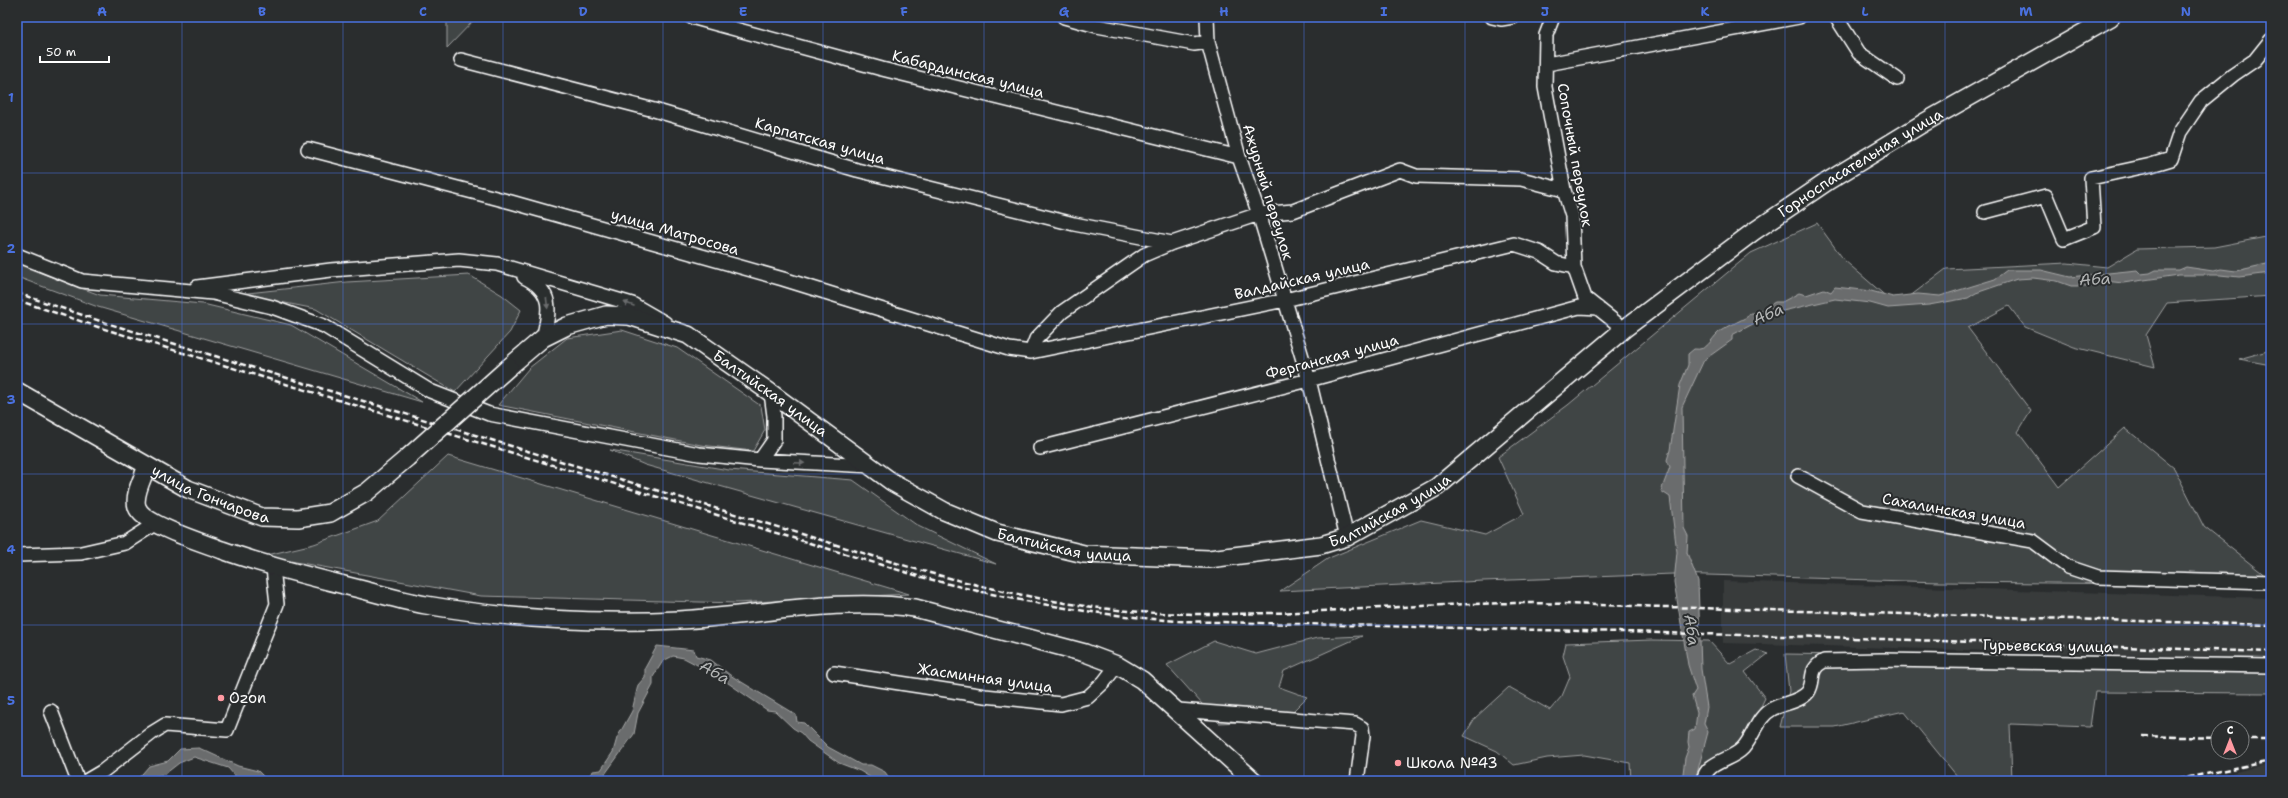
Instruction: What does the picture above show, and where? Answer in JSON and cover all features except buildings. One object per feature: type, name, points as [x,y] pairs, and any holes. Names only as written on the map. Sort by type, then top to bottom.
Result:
[{"type":"main road","name":"Горноспасательная улица","points":[[1624,329],[1753,232],[1828,181],[2092,22],[2110,17]]},
{"type":"main road","name":"Балтийская улица","points":[[508,366],[543,338],[567,326],[606,315],[636,318],[688,335],[771,393],[892,482],[944,511],[997,533],[1084,554],[1208,559],[1321,545],[1347,537],[1437,487],[1624,329]]},
{"type":"main road","name":"улица Гончарова","points":[[17,391],[188,489],[262,517],[298,518],[330,514],[367,492],[407,458],[508,366]]},
{"type":"main road","points":[[147,466],[137,495],[137,506],[142,516],[174,532],[273,568],[424,605],[473,613],[543,618],[679,620],[853,605],[892,605],[915,608],[1078,651],[1117,665],[1142,680],[1178,710],[1254,781]]},
{"type":"street","name":"Кабардинская улица","points":[[691,17],[882,69],[1239,157]]},
{"type":"street","points":[[1064,17],[1097,26],[1194,44],[1208,42]]},
{"type":"street","name":"Ажурный переулок","points":[[1207,17],[1208,42],[1239,157],[1309,380],[1347,537]]},
{"type":"street","points":[[1492,17],[1501,19],[1513,17]]},
{"type":"street","name":"Сопочный переулок","points":[[1553,17],[1546,35],[1547,64],[1545,87],[1564,190],[1572,216],[1574,267],[1585,298],[1598,308]]},
{"type":"street","name":"Сопочный переулок","points":[[1547,64],[1799,17]]},
{"type":"street","points":[[1836,17],[1859,53],[1897,79]]},
{"type":"street","points":[[1985,212],[2046,196],[2064,239],[2094,227],[2091,178],[2151,165],[2171,159],[2180,132],[2201,101],[2233,75],[2255,60],[2271,40]]},
{"type":"street","name":"Карпатская улица","points":[[461,60],[654,110],[865,172],[1074,224],[1172,243]]},
{"type":"street","name":"улица Матросова","points":[[308,149],[511,202],[783,279],[1009,349],[1031,352]]},
{"type":"street","name":"Карпатская улица","points":[[1031,352],[1036,340],[1062,312],[1144,255],[1172,243],[1258,214],[1293,211],[1400,170],[1416,176],[1521,179],[1564,190]]},
{"type":"street","name":"Валдайская улица","points":[[1031,352],[1285,300],[1514,244],[1539,252],[1556,263],[1574,267]]},
{"type":"street","points":[[17,256],[82,281],[213,293],[272,307],[324,326],[430,391],[489,414],[692,453],[760,460],[870,466]]},
{"type":"street","points":[[174,289],[426,261],[458,260],[497,264],[632,304],[688,335]]},
{"type":"street","points":[[497,264],[531,280],[542,288],[548,298],[548,311],[543,338]]},
{"type":"street","name":"Ферганская улица","points":[[1040,448],[1309,380],[1580,307],[1598,308]]},
{"type":"street","points":[[1598,308],[1624,329]]},
{"type":"street","points":[[760,460],[774,440],[774,416],[771,393]]},
{"type":"street","name":"Сахалинская улица","points":[[1798,476],[1862,511],[2033,541],[2068,567],[2098,577],[2271,582]]},
{"type":"street","points":[[17,555],[81,553],[125,543],[156,523]]},
{"type":"street","points":[[86,781],[103,771],[152,733],[165,725],[227,730],[277,604],[273,568]]},
{"type":"street","name":"Гурьевская улица","points":[[1703,781],[1704,775],[1718,761],[1731,757],[1742,749],[1758,723],[1771,710],[1799,698],[1808,692],[1813,671],[1817,665],[1824,661],[1883,660],[2271,666]]},
{"type":"street","name":"Жасминная улица","points":[[834,673],[985,696],[1062,704],[1088,696],[1104,682],[1117,665]]},
{"type":"street","points":[[1178,710],[1355,724],[1362,728],[1363,736],[1357,781]]},
{"type":"street","points":[[51,711],[78,781]]},
{"type":"shaded area","points":[[447,17],[477,17],[447,48]]},
{"type":"shaded area","points":[[1817,223],[1844,260],[1897,306],[1946,269],[2067,263],[2107,267],[2137,249],[2214,247],[2271,236],[2271,296],[2167,303],[2146,335],[2155,367],[2074,347],[2025,327],[2009,306],[1968,328],[2031,411],[2018,432],[2059,487],[2125,428],[2174,468],[2204,527],[2271,580],[2271,585],[1940,582],[1673,574],[1483,581],[1280,591],[1329,558],[1421,520],[1485,535],[1524,514],[1498,457],[1568,405],[1751,253]]},
{"type":"shaded area","points":[[17,264],[100,295],[203,304],[291,325],[422,402],[98,307],[17,277]]},
{"type":"shaded area","points":[[469,275],[502,295],[521,310],[510,332],[455,392],[316,309],[239,294],[347,282]]},
{"type":"shaded area","points":[[622,330],[677,348],[761,406],[765,430],[753,451],[701,445],[498,405],[529,368],[567,338]]},
{"type":"shaded area","points":[[2271,350],[2271,365],[2239,359]]},
{"type":"shaded area","points":[[610,450],[729,470],[853,480],[918,526],[996,564],[645,465]]},
{"type":"shaded area","points":[[448,456],[909,594],[736,603],[481,596],[263,556],[314,544],[378,521]]},
{"type":"shaded area","points":[[1723,581],[2271,598],[2271,659],[1723,643]]},
{"type":"shaded area","points":[[1362,636],[1284,671],[1279,687],[1307,697],[1284,720],[1219,723],[1167,665],[1214,641],[1256,654],[1317,638]]},
{"type":"shaded area","points":[[1652,640],[1709,641],[1730,664],[1756,650],[1768,654],[1745,672],[1765,698],[1738,754],[1711,763],[1705,781],[1631,781],[1630,763],[1584,755],[1547,758],[1514,765],[1497,751],[1464,736],[1475,718],[1509,687],[1550,710],[1562,696],[1570,677],[1563,656],[1566,643]]},
{"type":"shaded area","points":[[1785,654],[2271,662],[2271,693],[2095,692],[2090,727],[2010,724],[2012,781],[1961,781],[1904,711],[1835,727],[1780,727],[1789,691]]},
{"type":"shaded area","points":[[2271,764],[2271,781],[2201,781],[2251,768]]},
{"type":"water","name":"Аба","points":[[2271,263],[2271,273],[2239,277],[2220,275],[2179,275],[2123,283],[2105,281],[2096,286],[2071,286],[2057,281],[2033,278],[2017,279],[1976,293],[1968,298],[1929,305],[1888,308],[1870,303],[1835,299],[1774,313],[1732,335],[1732,340],[1704,360],[1682,407],[1684,528],[1688,536],[1687,553],[1698,581],[1701,669],[1707,707],[1704,724],[1708,732],[1695,781],[1682,781],[1685,758],[1689,747],[1689,732],[1695,729],[1697,713],[1692,696],[1696,690],[1688,665],[1674,582],[1677,552],[1670,497],[1661,491],[1670,467],[1667,460],[1670,450],[1680,385],[1688,365],[1688,354],[1694,349],[1706,347],[1719,332],[1747,317],[1750,313],[1756,313],[1775,302],[1782,302],[1799,293],[1806,295],[1824,289],[1831,292],[1835,287],[1871,291],[1893,297],[1918,294],[1940,296],[1995,279],[2007,270],[2041,270],[2070,277],[2137,270],[2141,274],[2150,273],[2156,270],[2179,270],[2186,267],[2213,271],[2221,269],[2236,271]]},
{"type":"water","name":"Аба","points":[[657,646],[694,650],[696,656],[711,660],[730,675],[796,715],[797,722],[804,723],[828,747],[861,765],[871,765],[885,772],[890,779],[895,777],[899,781],[876,781],[860,771],[839,763],[808,741],[801,733],[793,728],[775,711],[767,710],[718,676],[684,658],[673,656],[663,661],[653,677],[653,685],[638,713],[634,734],[600,781],[587,781],[593,771],[601,770],[613,752],[617,738],[632,711],[638,685],[645,677],[645,668]]},
{"type":"water","points":[[199,748],[238,766],[258,771],[268,781],[249,781],[235,776],[228,768],[194,757],[179,763],[165,774],[153,777],[148,781],[136,781],[149,766],[168,761],[180,749]]},
{"type":"railway","points":[[17,293],[103,322],[919,570],[1007,592],[1097,608],[1157,613],[1251,614],[1438,605],[1532,603],[2271,625]]},
{"type":"railway","points":[[17,300],[101,328],[918,576],[1015,599],[1079,610],[1178,621],[1823,637],[2271,652]]},
{"type":"railway","points":[[2143,736],[2210,738]]},
{"type":"railway","points":[[2250,739],[2271,739]]},
{"type":"railway","points":[[2170,781],[2271,761]]},
{"type":"place","name":"Ozon","points":[[221,698]]},
{"type":"place","name":"Школа №43","points":[[1398,763]]}]
